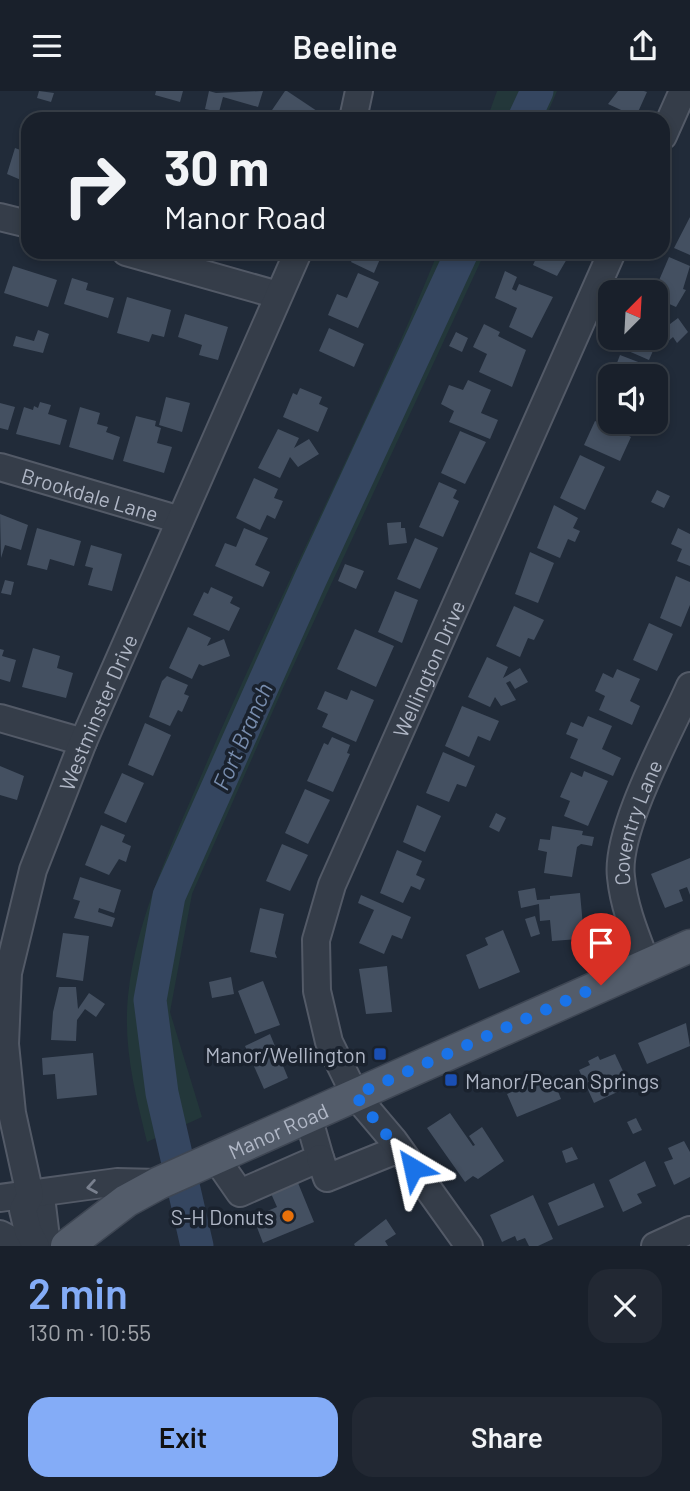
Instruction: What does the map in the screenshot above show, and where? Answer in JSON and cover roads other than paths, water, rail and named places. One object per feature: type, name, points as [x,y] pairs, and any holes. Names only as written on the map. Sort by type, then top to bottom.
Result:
[{"type":"main road","name":"Manor Road","points":[[67,1246],[126,1201],[159,1183],[690,946]]},
{"type":"street","points":[[354,112],[359,91]]},
{"type":"street","points":[[670,120],[683,91]]},
{"type":"street","points":[[0,217],[21,223]]},
{"type":"street","points":[[151,259],[278,295]]},
{"type":"street","name":"Westminster Drive","points":[[36,1246],[28,1231],[23,1210],[30,1195],[9,1085],[5,1044],[4,972],[33,870],[83,741],[295,259]]},
{"type":"street","name":"Wellington Drive","points":[[469,1246],[399,1149],[355,1095],[329,1042],[317,991],[316,940],[331,885],[609,259]]},
{"type":"street","name":"Brookdale Lane","points":[[0,467],[180,520]]},
{"type":"street","name":"Coventry Lane","points":[[647,965],[628,916],[620,874],[626,831],[690,686]]},
{"type":"street","points":[[0,718],[83,741]]},
{"type":"street","points":[[308,1116],[327,1178],[399,1149]]},
{"type":"street","points":[[208,1161],[240,1193],[320,1158]]},
{"type":"street","points":[[0,1198],[117,1182],[159,1183]]},
{"type":"street","name":"Westminster Drive","points":[[30,1195],[42,1205],[47,1246]]},
{"type":"street","points":[[655,1246],[690,1230]]},
{"type":"street","points":[[0,1234],[23,1246]]},
{"type":"waterway","name":"Fort Branch","points":[[527,112],[537,91]]},
{"type":"waterway","name":"Fort Branch","points":[[197,1246],[162,1093],[150,1000],[169,896],[310,580],[459,259]]},
{"type":"place","name":"Manor/Wellington","points":[[380,1054]]},
{"type":"place","name":"Manor/Pecan Springs","points":[[451,1080]]},
{"type":"place","name":"S-H Donuts","points":[[288,1216]]}]
